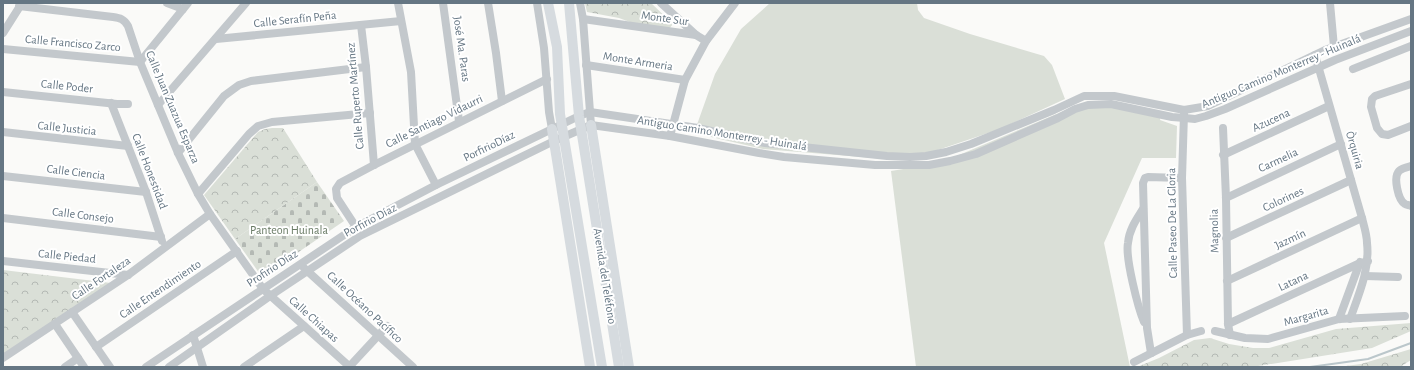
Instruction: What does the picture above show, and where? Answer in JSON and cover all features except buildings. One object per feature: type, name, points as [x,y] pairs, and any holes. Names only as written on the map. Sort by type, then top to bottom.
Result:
[{"type":"main road","points":[[548,3],[556,47],[561,124],[558,138],[590,367]]},
{"type":"main road","points":[[569,3],[581,129]]},
{"type":"main road","points":[[591,125],[629,367]]},
{"type":"main road","name":"Avenida del Teléfono","points":[[581,129],[619,367]]},
{"type":"main road","points":[[552,130],[558,138],[594,318],[602,367]]},
{"type":"main road","points":[[603,267],[614,266]]},
{"type":"main road","points":[[583,320],[594,318]]},
{"type":"street","points":[[140,62],[185,6],[167,3]]},
{"type":"street","points":[[158,105],[246,3]]},
{"type":"street","points":[[398,3],[411,72],[415,144],[436,185]]},
{"type":"street","name":"José Ma. Paras","points":[[444,3],[459,121]]},
{"type":"street","points":[[488,3],[502,101]]},
{"type":"street","points":[[537,3],[544,48],[549,112],[552,130]]},
{"type":"street","points":[[580,3],[583,19],[591,125]]},
{"type":"street","points":[[661,3],[696,35],[706,42]]},
{"type":"street","points":[[1330,3],[1334,47]]},
{"type":"street","points":[[3,33],[21,4]]},
{"type":"street","name":"Calle Juan Zuazua Esparza","points":[[21,4],[120,18],[125,21],[140,62],[178,153],[198,194],[210,214],[263,289]]},
{"type":"street","points":[[670,136],[685,80],[706,42],[731,4]]},
{"type":"street","name":"Antiguo Camino Monterrey - Huinalá","points":[[558,138],[591,125],[670,136],[784,157],[854,164],[898,166],[929,165],[976,154],[1075,109],[1088,105],[1111,104],[1184,114],[1222,100],[1315,55],[1411,18]]},
{"type":"street","name":"Monte Sur","points":[[583,19],[696,35]]},
{"type":"street","name":"Calle Serafín Peña","points":[[216,39],[401,22]]},
{"type":"street","name":"Calle Ruperto Martínez","points":[[361,25],[374,165]]},
{"type":"street","name":"Antiguo Camino Monterrey - Huinalá","points":[[590,112],[673,124],[765,143],[910,157],[926,156],[946,152],[970,144],[1054,110],[1084,96],[1114,96],[1184,114],[1195,119],[1225,109],[1335,60],[1411,31]]},
{"type":"street","points":[[1353,69],[1411,46]]},
{"type":"street","name":"Calle Francisco Zarco","points":[[3,49],[140,62]]},
{"type":"street","name":"Òrquiria","points":[[1315,55],[1368,243],[1368,261],[1365,276],[1350,319]]},
{"type":"street","name":"Monte Armeria","points":[[586,65],[685,80]]},
{"type":"street","points":[[178,153],[224,96],[239,85],[251,81],[366,67]]},
{"type":"street","name":"Calle Santiago Vidaurri","points":[[356,227],[337,198],[336,189],[340,183],[459,121],[547,79]]},
{"type":"street","points":[[1411,84],[1375,96],[1371,102],[1377,128],[1382,134],[1388,135],[1411,126]]},
{"type":"street","name":"Calle Poder","points":[[3,92],[128,104]]},
{"type":"street","points":[[1222,100],[1221,106],[1225,109]]},
{"type":"street","name":"Calle Honestidad","points":[[110,103],[146,192],[165,248]]},
{"type":"street","name":"Azucena","points":[[1223,155],[1329,106]]},
{"type":"street","name":"PorfirioDíaz","points":[[436,185],[552,130],[561,124],[590,112]]},
{"type":"street","points":[[198,194],[249,134],[258,126],[272,122],[370,113]]},
{"type":"street","name":"Calle Paseo De La Gloria","points":[[1184,114],[1182,178],[1186,335]]},
{"type":"street","name":"Magnolia","points":[[1222,128],[1226,198],[1228,324],[1230,335]]},
{"type":"street","name":"Calle Justicia","points":[[3,132],[128,146]]},
{"type":"street","name":"Porfirio Díaz","points":[[169,367],[270,296],[360,236],[558,138]]},
{"type":"street","name":"Carmelia","points":[[1226,198],[1341,144]]},
{"type":"street","points":[[1411,166],[1398,171],[1396,176],[1401,200],[1405,205],[1411,206]]},
{"type":"street","name":"Calle Ciencia","points":[[3,176],[146,192]]},
{"type":"street","points":[[1151,353],[1147,328],[1143,183],[1145,178],[1182,178]]},
{"type":"street","name":"Colorines","points":[[1226,238],[1351,180]]},
{"type":"street","name":"Profirio Díaz","points":[[146,367],[160,363],[193,335],[356,227],[436,185]]},
{"type":"street","points":[[1143,208],[1130,232],[1127,250],[1139,306],[1147,328]]},
{"type":"street","name":"Calle Fortaleza","points":[[3,358],[128,275],[210,214]]},
{"type":"street","name":"Calle Consejo","points":[[3,218],[161,237]]},
{"type":"street","name":"Jazmín","points":[[1227,281],[1362,218]]},
{"type":"street","name":"Calle Entendimiento","points":[[96,347],[237,251]]},
{"type":"street","points":[[1339,319],[1352,286],[1358,264],[1367,252]]},
{"type":"street","name":"Calle Piedad","points":[[3,261],[128,275]]},
{"type":"street","name":"Latana","points":[[1228,324],[1358,264],[1368,261]]},
{"type":"street","name":"Calle Océano Pacífico","points":[[301,264],[413,367]]},
{"type":"street","points":[[1365,276],[1398,277]]},
{"type":"street","name":"Calle Chiapas","points":[[263,289],[350,367]]},
{"type":"street","points":[[72,312],[110,367]]},
{"type":"street","name":"Margarita","points":[[1215,331],[1245,338],[1268,339],[1339,319],[1405,316]]},
{"type":"street","points":[[55,324],[84,367]]},
{"type":"street","points":[[247,366],[304,326]]},
{"type":"street","points":[[350,367],[377,335],[387,326]]},
{"type":"street","points":[[1134,362],[1186,335],[1201,331]]},
{"type":"street","points":[[193,335],[204,367]]},
{"type":"street","points":[[65,367],[78,358]]},
{"type":"green space","points":[[585,3],[651,3],[673,24],[668,30],[638,25],[619,18],[587,12]]},
{"type":"green space","points":[[770,3],[917,3],[918,10],[924,18],[970,34],[1044,56],[1052,65],[1065,99],[1000,129],[929,153],[886,159],[763,149],[694,133],[715,74],[741,29]]},
{"type":"green space","points":[[1083,103],[1161,114],[1160,120],[1177,126],[1176,158],[1142,158],[1104,243],[1130,367],[916,367],[891,171],[940,163]]},
{"type":"green space","points":[[272,128],[283,128],[317,182],[235,239],[204,195],[258,132]]},
{"type":"green space","name":"Panteon Huinala","points":[[317,182],[344,221],[262,277],[235,239]]},
{"type":"green space","points":[[3,270],[111,283],[3,356]]},
{"type":"green space","points":[[1411,323],[1411,331],[1372,348],[1252,367],[1137,367],[1159,358],[1194,340],[1210,338],[1229,344],[1253,348],[1269,348],[1336,329]]},
{"type":"green space","points":[[1411,349],[1411,360],[1400,367],[1338,367],[1361,364]]},
{"type":"waterway","points":[[1310,367],[1368,359],[1411,343]]}]
